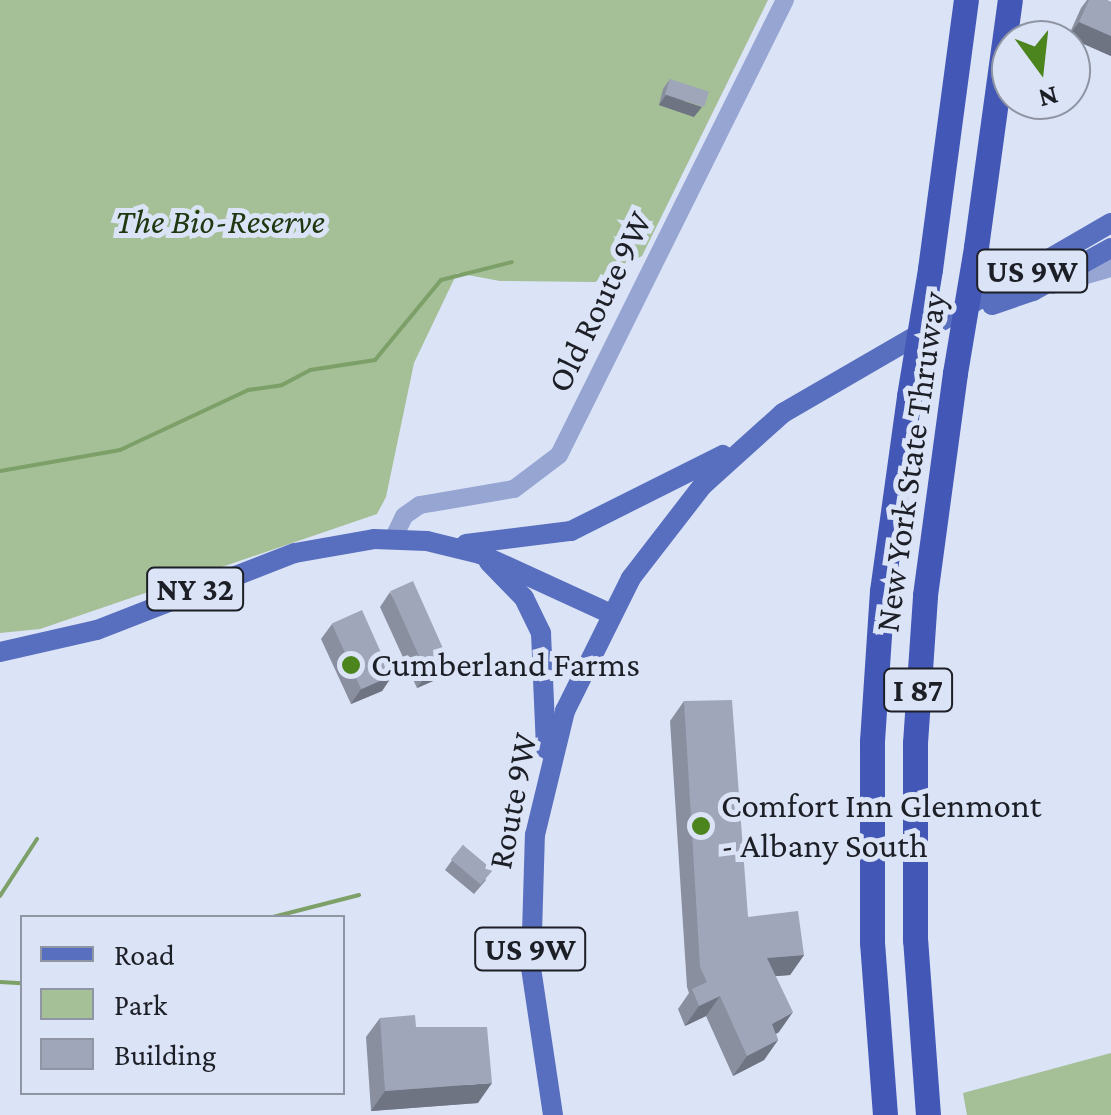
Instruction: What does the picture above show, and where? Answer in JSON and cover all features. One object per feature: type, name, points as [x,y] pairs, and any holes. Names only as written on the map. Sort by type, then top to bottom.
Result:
[{"type":"highway","name":"New York State Thruway","points":[[884,1115],[872,942],[872,742],[882,591],[966,0]]},
{"type":"highway","name":"New York State Thruway","points":[[928,1115],[915,940],[915,743],[925,595],[1010,0]]},
{"type":"main road","name":"US 9W","points":[[750,440],[836,377],[952,318],[1111,223]]},
{"type":"main road","name":"US 9W","points":[[952,318],[1033,291],[1111,248]]},
{"type":"main road","name":"NY 32","points":[[0,652],[97,630],[296,553],[393,539],[448,544],[533,540],[592,524],[750,440]]},
{"type":"main road","name":"Route 9W","points":[[553,1115],[529,946],[532,858],[545,782],[565,711],[609,613],[674,518],[750,440]]},
{"type":"main road","name":"NY 32","points":[[448,544],[480,554],[609,613]]},
{"type":"main road","points":[[480,554],[524,598],[541,633],[545,782]]},
{"type":"street","name":"Old Route 9W","points":[[393,539],[404,516],[420,506],[514,490],[560,455],[786,0]]},
{"type":"street","points":[[1033,291],[1111,268]]},
{"type":"green space","name":"The Bio-Reserve","points":[[0,0],[768,0],[642,256],[595,282],[500,281],[457,273],[414,363],[386,497],[377,514],[40,629],[0,633]]},
{"type":"green space","points":[[1111,1053],[1111,1115],[967,1115],[963,1093]]},
{"type":"building","points":[[1089,0],[1111,2],[1111,36],[1091,27],[1091,20],[1080,20]]},
{"type":"building","points":[[670,79],[709,92],[704,107],[665,94]]},
{"type":"building","points":[[413,581],[450,663],[427,673],[390,591]]},
{"type":"building","points":[[362,610],[391,676],[361,689],[332,623]]},
{"type":"building","name":"Comfort Inn Glenmont - Albany South","points":[[732,700],[748,917],[798,911],[804,955],[767,958],[793,1012],[772,1024],[778,1040],[747,1056],[720,996],[699,1006],[692,989],[707,982],[700,967],[684,701]]},
{"type":"building","points":[[463,845],[493,870],[481,885],[451,860]]},
{"type":"building","points":[[415,1015],[416,1027],[487,1027],[492,1083],[385,1091],[380,1018]]},
{"type":"waterway","points":[[0,471],[120,450],[248,390],[282,385],[310,370],[375,360],[441,280],[512,262]]},
{"type":"waterway","points":[[0,896],[37,839]]},
{"type":"waterway","points":[[281,915],[359,895]]},
{"type":"waterway","points":[[0,982],[20,983]]},
{"type":"place","name":"Cumberland Farms","points":[[351,665]]},
{"type":"place","name":"Comfort Inn Glenmont - Albany South","points":[[701,826]]}]
